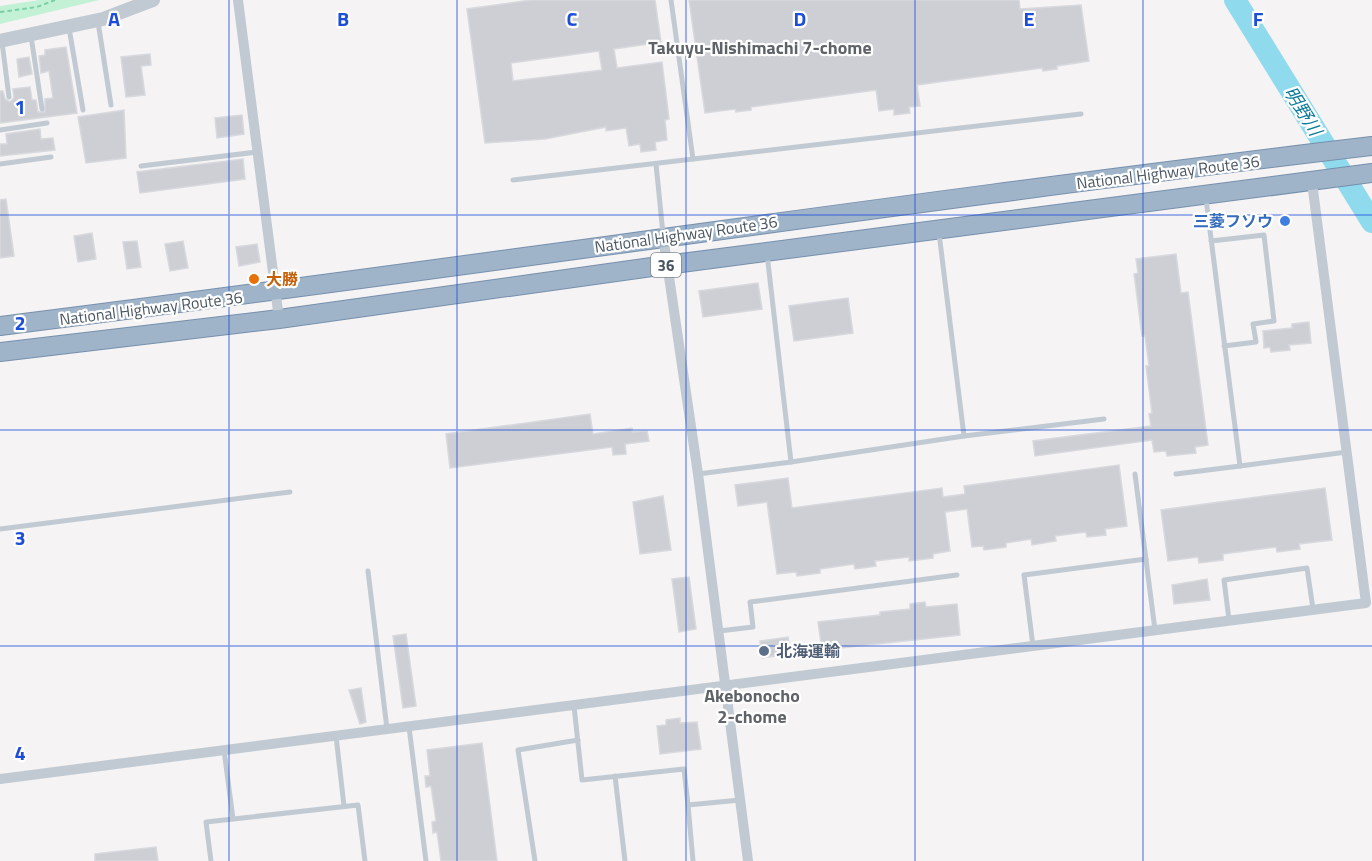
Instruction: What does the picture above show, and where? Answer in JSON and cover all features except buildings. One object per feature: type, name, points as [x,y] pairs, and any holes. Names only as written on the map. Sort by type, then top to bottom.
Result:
[{"type":"highway","name":"National Highway Route 36","points":[[0,326],[274,292],[663,236],[1372,146]]},
{"type":"highway","name":"National Highway Route 36","points":[[0,352],[279,319],[666,265],[1205,197],[1365,174]]},
{"type":"street","points":[[1,41],[98,20],[153,0]]},
{"type":"street","points":[[238,0],[279,319]]},
{"type":"street","points":[[0,779],[1366,603],[1312,182]]},
{"type":"street","points":[[663,236],[698,474],[748,861]]},
{"type":"lane","points":[[671,0],[693,159]]},
{"type":"lane","points":[[98,20],[111,105]]},
{"type":"lane","points":[[69,27],[83,110]]},
{"type":"lane","points":[[31,35],[42,109]]},
{"type":"lane","points":[[1,41],[9,97]]},
{"type":"lane","points":[[513,180],[1081,114]]},
{"type":"lane","points":[[0,130],[47,123]]},
{"type":"lane","points":[[141,166],[257,152]]},
{"type":"lane","points":[[0,164],[51,157]]},
{"type":"lane","points":[[656,164],[663,236]]},
{"type":"lane","points":[[1205,197],[1240,465]]},
{"type":"lane","points":[[939,230],[964,436]]},
{"type":"lane","points":[[1211,241],[1264,235],[1274,321],[1253,324],[1256,342],[1224,346]]},
{"type":"lane","points":[[767,252],[791,462]]},
{"type":"lane","points":[[698,474],[964,436],[1104,419]]},
{"type":"lane","points":[[1176,474],[1347,452]]},
{"type":"lane","points":[[1135,474],[1155,630]]},
{"type":"lane","points":[[0,529],[290,492]]},
{"type":"lane","points":[[1033,646],[1024,575],[1146,560]]},
{"type":"lane","points":[[1229,621],[1224,579],[1307,568],[1313,609]]},
{"type":"lane","points":[[368,571],[387,729]]},
{"type":"lane","points":[[719,631],[753,627],[750,602],[957,575]]},
{"type":"lane","points":[[574,706],[582,780],[684,769],[693,861]]},
{"type":"lane","points":[[409,727],[426,861]]},
{"type":"lane","points":[[336,736],[344,806]]},
{"type":"lane","points":[[535,861],[518,750],[578,740]]},
{"type":"lane","points":[[224,750],[233,819]]},
{"type":"lane","points":[[615,776],[625,861]]},
{"type":"lane","points":[[688,806],[740,800]]},
{"type":"lane","points":[[211,861],[206,822],[358,805],[364,861]]},
{"type":"path","points":[[0,12],[37,8],[55,0]]},
{"type":"green space","points":[[39,0],[99,0],[0,24],[0,6]]},
{"type":"waterway","name":"明野川","points":[[1235,0],[1372,222]]},
{"type":"place","name":"三菱フソウ","points":[[1285,221]]},
{"type":"place","name":"大勝","points":[[254,279]]},
{"type":"place","name":"北海運輸","points":[[764,651]]},
{"type":"district","name":"Takuyu-Nishimachi 7-chome","points":[[760,47]]},
{"type":"district","name":"Akebonocho 2-chome","points":[[752,705]]}]
